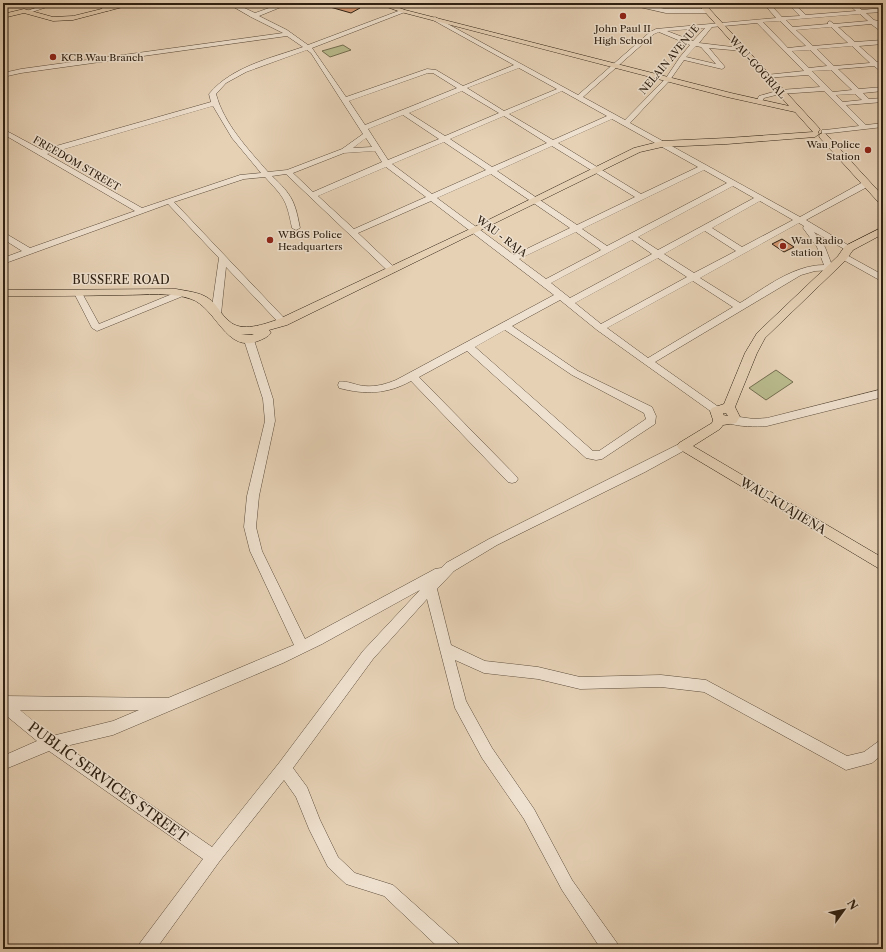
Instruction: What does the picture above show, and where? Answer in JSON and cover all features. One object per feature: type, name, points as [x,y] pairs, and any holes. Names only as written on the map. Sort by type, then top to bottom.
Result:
[{"type":"main road","points":[[3,16],[27,12],[40,17],[53,19],[73,18],[134,3]]},
{"type":"main road","points":[[379,3],[435,19],[668,79],[797,110]]},
{"type":"main road","name":"WAU-GOGRIAL","points":[[700,3],[766,77],[883,202]]},
{"type":"main road","points":[[226,325],[240,330],[249,331],[266,328],[283,322],[476,230],[637,150],[662,144],[728,141],[820,133]]},
{"type":"main road","points":[[683,446],[716,426],[724,415],[760,336],[846,252],[883,230]]},
{"type":"main road","name":"BUSSERE ROAD","points":[[3,293],[154,292],[180,294],[201,298],[236,338],[249,340]]},
{"type":"main road","points":[[249,340],[260,337],[270,330],[266,328]]},
{"type":"main road","name":"WAU-KUAJIENA","points":[[683,446],[883,565]]},
{"type":"street","points":[[3,9],[9,3]]},
{"type":"street","points":[[27,12],[56,3]]},
{"type":"street","points":[[96,3],[108,10]]},
{"type":"street","points":[[230,3],[308,47]]},
{"type":"street","points":[[253,16],[288,3]]},
{"type":"street","points":[[625,3],[666,11],[707,11]]},
{"type":"street","points":[[766,3],[831,68],[867,101]]},
{"type":"street","points":[[790,3],[805,17]]},
{"type":"street","points":[[850,3],[883,31]]},
{"type":"street","points":[[296,228],[290,204],[281,189],[266,174],[236,136],[214,103],[212,94],[224,82],[236,75],[273,59],[403,10]]},
{"type":"street","points":[[579,97],[652,33],[658,30],[883,10]]},
{"type":"street","points":[[823,16],[883,71]]},
{"type":"street","points":[[435,19],[579,97],[799,220],[883,279]]},
{"type":"street","points":[[759,22],[864,127]]},
{"type":"street","points":[[791,29],[883,22]]},
{"type":"street","name":"NELAIN AVENUE","points":[[626,123],[668,79],[682,58],[710,26]]},
{"type":"street","points":[[658,30],[694,44],[742,50]]},
{"type":"street","points":[[3,75],[21,71],[287,34]]},
{"type":"street","points":[[786,50],[883,42]]},
{"type":"street","points":[[682,58],[722,67],[704,46]]},
{"type":"street","name":"WAU - RAJA","points":[[308,47],[387,164],[545,283],[600,328],[683,388],[724,415]]},
{"type":"street","points":[[766,77],[831,68],[883,64]]},
{"type":"street","points":[[343,151],[366,131],[519,65]]},
{"type":"street","points":[[3,69],[21,71]]},
{"type":"street","points":[[345,100],[429,70],[434,71],[641,197]]},
{"type":"street","points":[[759,102],[761,97],[780,92],[825,88]]},
{"type":"street","points":[[312,195],[562,89]]},
{"type":"street","points":[[830,94],[883,89]]},
{"type":"street","points":[[840,104],[883,100]]},
{"type":"street","points":[[41,153],[214,103]]},
{"type":"street","points":[[405,113],[536,200],[575,229],[607,250]]},
{"type":"street","points":[[352,233],[613,116]]},
{"type":"street","points":[[820,133],[883,125]]},
{"type":"street","name":"FREEDOM STREET","points":[[3,131],[141,211]]},
{"type":"street","points":[[3,261],[169,201],[244,178],[288,172],[343,151],[376,149]]},
{"type":"street","points":[[513,259],[703,167]]},
{"type":"street","points":[[288,172],[392,270]]},
{"type":"street","points":[[281,189],[299,183]]},
{"type":"street","points":[[545,283],[733,183]]},
{"type":"street","points":[[600,328],[866,184]]},
{"type":"street","points":[[568,303],[760,198]]},
{"type":"street","points":[[169,201],[283,322]]},
{"type":"street","points":[[648,362],[798,273],[815,268],[829,268],[816,238],[799,220]]},
{"type":"street","points":[[706,228],[742,251]]},
{"type":"street","points":[[3,235],[28,251]]},
{"type":"street","points":[[632,237],[739,307]]},
{"type":"street","points":[[3,244],[12,240]]},
{"type":"street","points":[[216,314],[223,258]]},
{"type":"street","points":[[78,293],[96,328],[180,294]]},
{"type":"street","points":[[343,385],[363,391],[375,390],[400,383],[414,377],[560,296]]},
{"type":"street","points":[[469,347],[590,454],[596,456],[602,455],[651,421],[651,416],[648,410],[575,373],[505,326]]},
{"type":"street","points":[[249,340],[268,400],[270,421],[253,496],[250,527],[256,551],[302,647]]},
{"type":"street","points":[[414,377],[512,479]]},
{"type":"street","points":[[724,415],[754,423],[767,422],[883,393]]},
{"type":"street","points":[[3,763],[50,744],[113,728],[302,647],[493,542],[641,469],[683,446]]},
{"type":"street","points":[[146,949],[368,655],[450,567]]},
{"type":"street","points":[[430,587],[460,703],[487,753],[529,814],[567,885],[611,949]]},
{"type":"street","points":[[446,649],[484,667],[538,673],[580,683],[661,681],[706,686],[846,763],[867,758],[883,745]]},
{"type":"street","points":[[3,704],[171,704]]},
{"type":"street","name":"PUBLIC SERVICES STREET","points":[[3,704],[50,744],[214,857]]},
{"type":"street","points":[[284,768],[302,792],[314,824],[332,862],[351,879],[388,890],[452,949]]},
{"type":"green space","points":[[343,45],[351,50],[330,57],[322,51]]},
{"type":"green space","points":[[776,370],[793,382],[766,400],[749,388]]},
{"type":"building","points":[[323,3],[342,3],[360,8],[351,13],[323,5]]},
{"type":"building","name":"Wau Radio station","points":[[782,239],[794,247],[784,252],[772,244]]},
{"type":"place","name":"John Paul II High School","points":[[623,16]]},
{"type":"place","name":"KCB Wau Branch","points":[[53,57]]},
{"type":"place","name":"Wau Police Station","points":[[868,150]]},
{"type":"place","name":"WBGS Police Headquarters","points":[[270,240]]},
{"type":"place","name":"Wau Radio station","points":[[783,246]]}]
